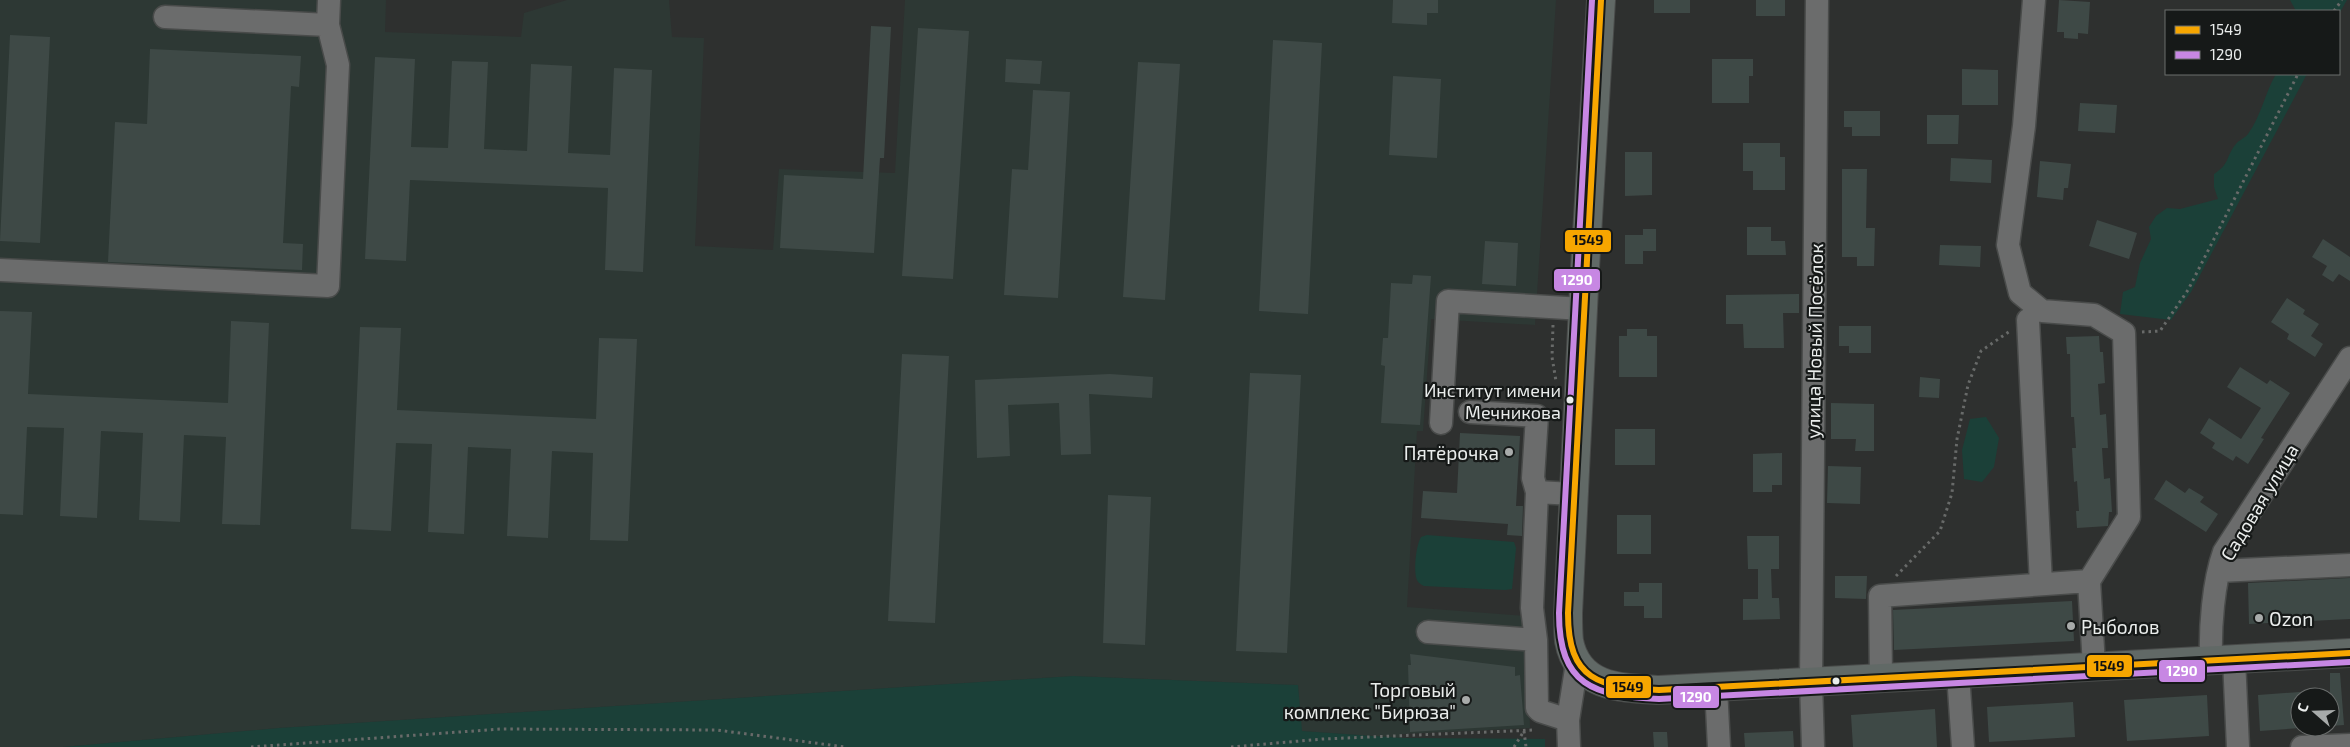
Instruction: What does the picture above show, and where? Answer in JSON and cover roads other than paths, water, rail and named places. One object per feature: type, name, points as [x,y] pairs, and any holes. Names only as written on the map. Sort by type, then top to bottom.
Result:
[{"type":"main road","points":[[1601,0],[1568,613],[1569,641],[1577,663],[1587,674],[1605,684],[1628,689],[1659,690],[2350,653]]},
{"type":"street","points":[[0,270],[328,286],[338,65],[328,25],[329,0]]},
{"type":"street","name":"улица Новый Посёлок","points":[[1813,747],[1810,682],[1817,0]]},
{"type":"street","points":[[2034,0],[2024,126],[2008,245],[2020,293],[2042,311],[2094,315],[2124,333],[2129,517],[2089,581],[2094,666]]},
{"type":"street","points":[[166,17],[328,25]]},
{"type":"street","points":[[1441,423],[1448,301],[1583,309]]},
{"type":"street","points":[[2028,320],[2042,584]]},
{"type":"street","name":"Садовая улица","points":[[2238,747],[2222,659],[2211,638],[2219,571],[2224,552],[2350,358]]},
{"type":"street","points":[[1470,412],[1537,416],[1533,478],[1537,492],[1532,608],[1536,640],[1535,704],[1540,711],[1559,717]]},
{"type":"street","points":[[1537,492],[1573,494]]},
{"type":"street","points":[[2219,571],[2350,565]]},
{"type":"street","points":[[1881,677],[1880,596],[2089,581]]},
{"type":"street","points":[[1428,632],[1536,640]]},
{"type":"street","points":[[1569,747],[1559,717],[1577,663]]},
{"type":"street","points":[[1958,674],[1963,747]]},
{"type":"street","points":[[1716,687],[1719,747]]},
{"type":"street","points":[[2302,747],[2350,744]]},
{"type":"place","name":"Институт имени Мечникова","points":[[1570,400]]},
{"type":"place","name":"Пятёрочка","points":[[1509,452]]},
{"type":"place","name":"Ozon","points":[[2259,618]]},
{"type":"place","name":"Рыболов","points":[[2071,626]]},
{"type":"place","name":"Торговый комплекс \"Бирюза\"","points":[[1466,700]]}]
